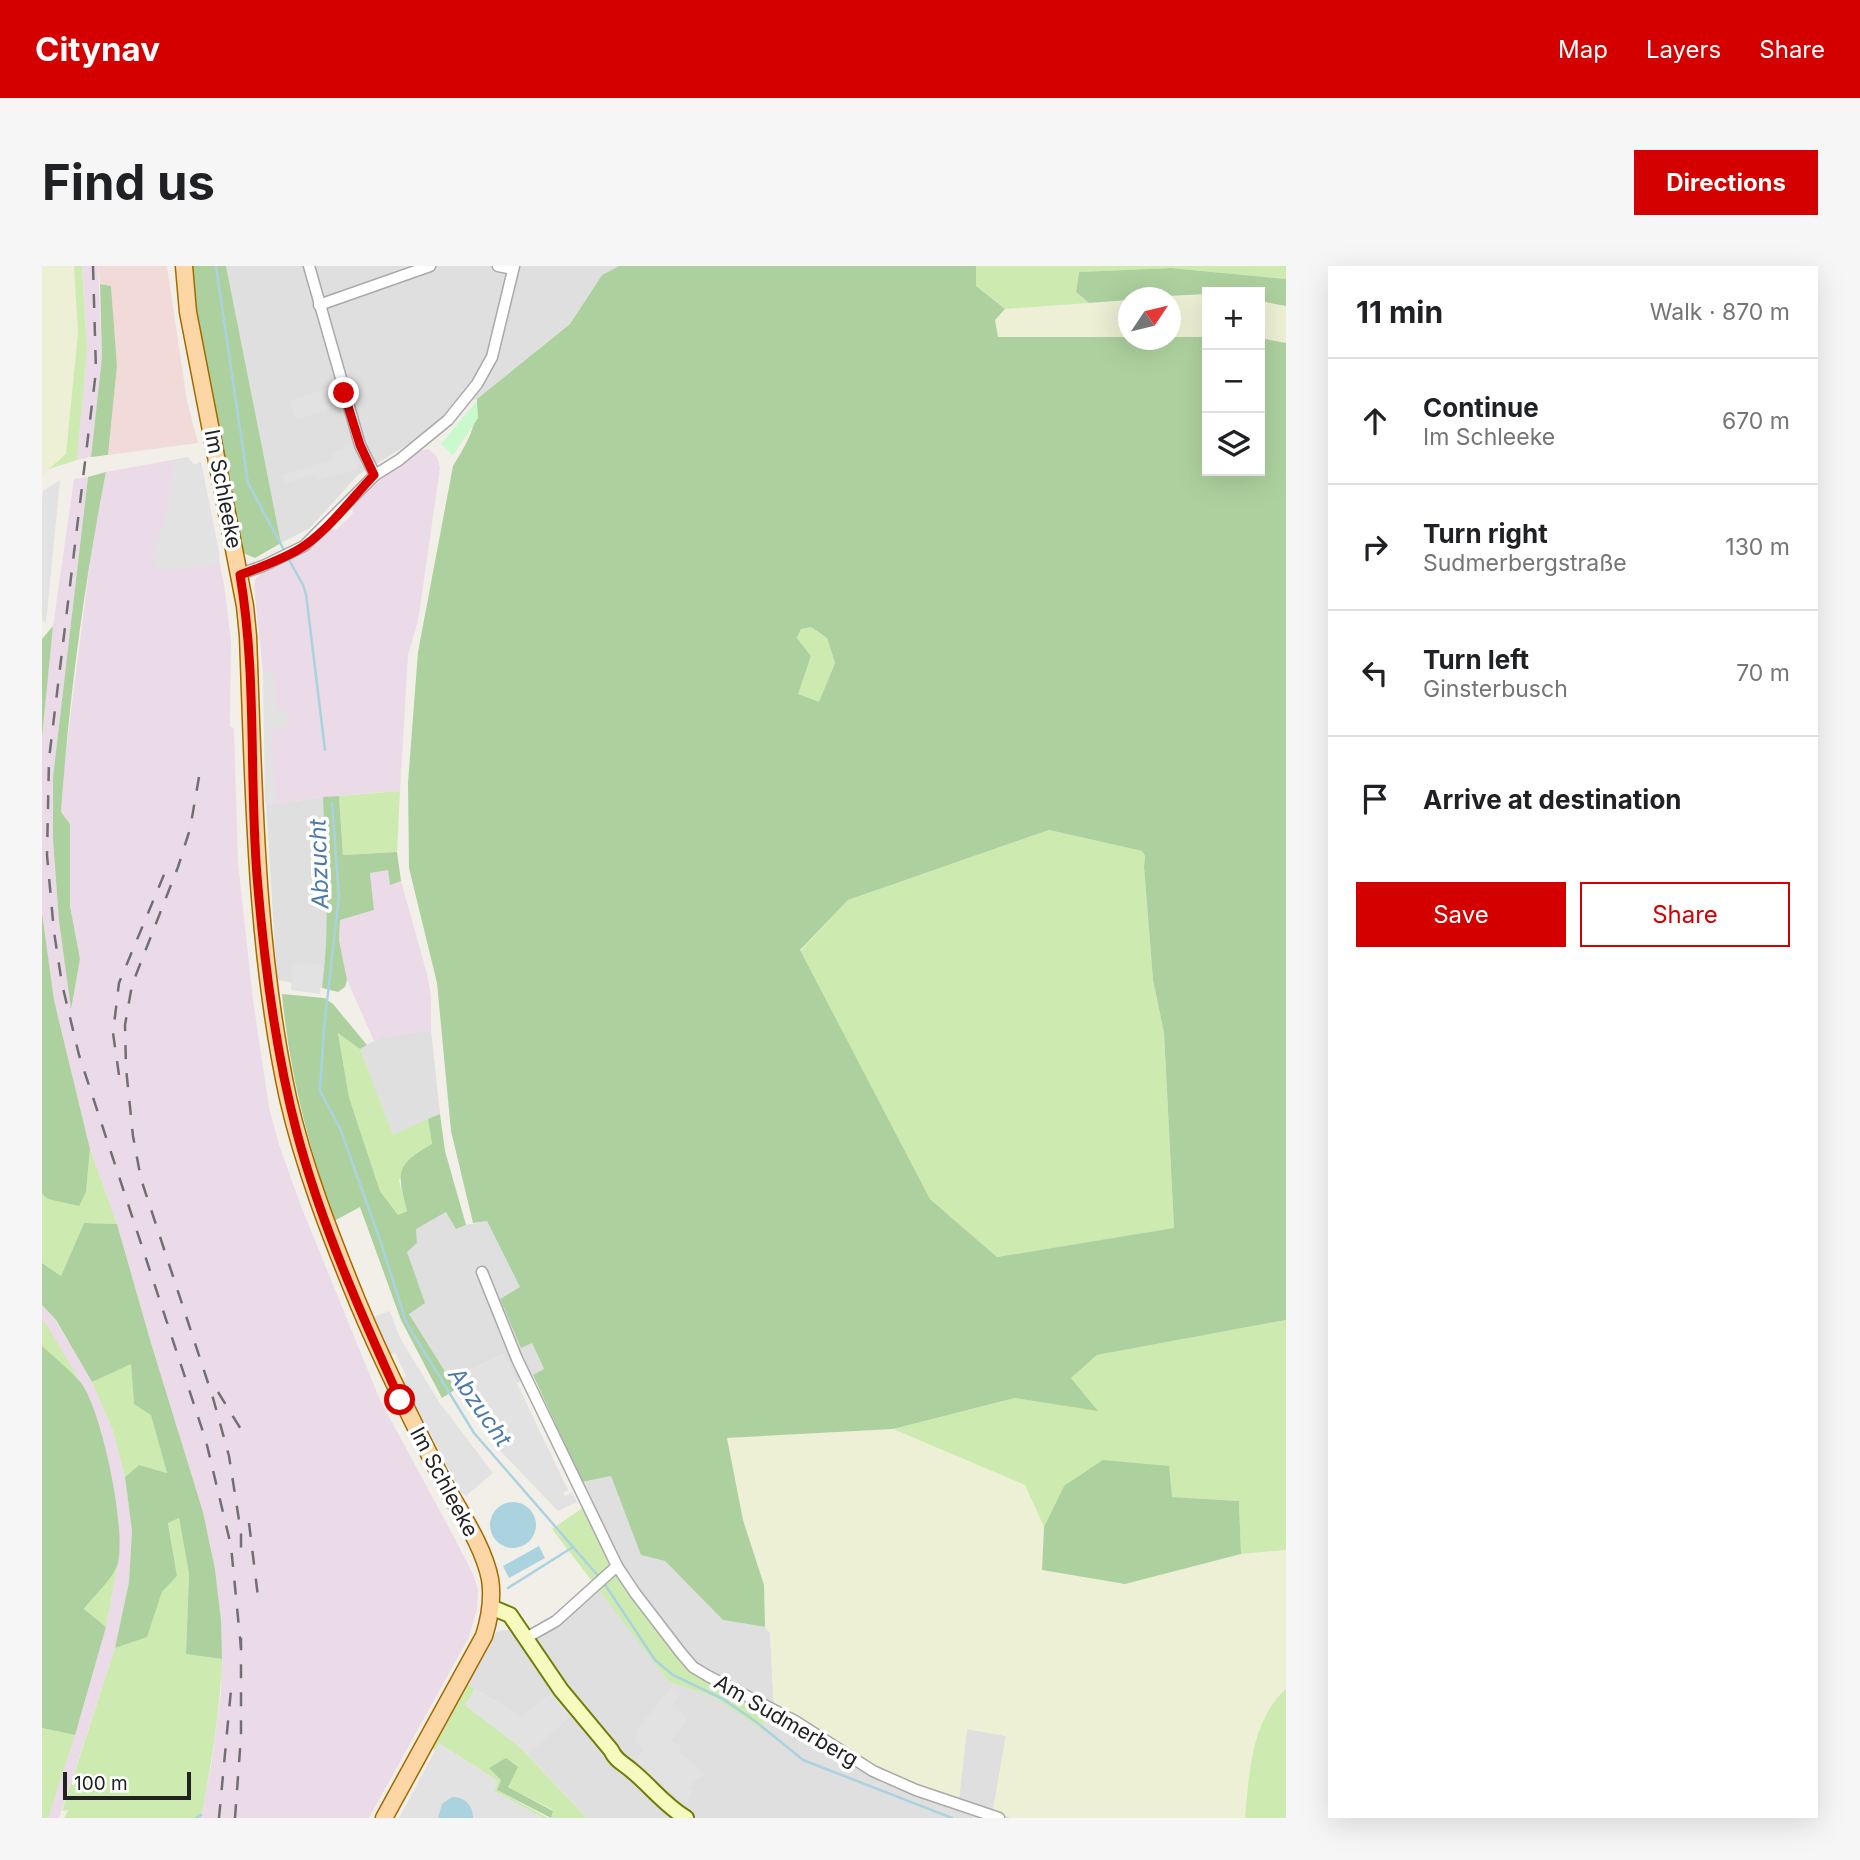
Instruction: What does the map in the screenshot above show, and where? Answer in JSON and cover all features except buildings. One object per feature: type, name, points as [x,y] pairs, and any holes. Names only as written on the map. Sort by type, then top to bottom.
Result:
[{"type":"main road","name":"Im Schleeke","points":[[184,266],[188,312],[240,575],[248,636],[254,834],[260,910],[269,986],[288,1098],[317,1195],[385,1366],[485,1562],[490,1578],[491,1607],[479,1648],[384,1818]]},
{"type":"main road","points":[[491,1607],[510,1615],[561,1690],[621,1764],[686,1818]]},
{"type":"street","points":[[309,266],[360,445],[374,475]]},
{"type":"street","points":[[319,305],[430,266]]},
{"type":"street","points":[[240,575],[296,551],[337,516],[374,475],[399,460],[448,421],[477,384],[492,357],[513,268],[498,266]]},
{"type":"street","name":"Am Sudmerberg","points":[[482,1272],[517,1359],[614,1569],[694,1667],[794,1721],[873,1771],[916,1790],[999,1818]]},
{"type":"street","points":[[526,1638],[556,1621],[614,1569]]},
{"type":"shaded area","points":[[82,266],[98,266],[102,357],[91,457],[77,460],[87,351]]},
{"type":"shaded area","points":[[98,266],[167,266],[187,401],[198,443],[108,455],[117,366],[111,286],[100,284]]},
{"type":"shaded area","points":[[226,266],[619,266],[602,275],[570,324],[477,399],[454,406],[433,429],[358,475],[310,528],[281,543]]},
{"type":"shaded area","points":[[329,387],[336,407],[296,420],[289,401]]},
{"type":"shaded area","points":[[351,446],[358,469],[316,481],[314,475],[286,483],[283,475],[334,459],[332,452]]},
{"type":"shaded area","points":[[429,449],[437,457],[440,468],[418,621],[408,655],[400,791],[266,805],[263,671],[254,586],[256,578],[272,565],[299,555],[322,532],[337,529],[353,513],[352,505],[381,475],[419,451]]},
{"type":"shaded area","points":[[188,457],[194,465],[201,462],[225,591],[231,641],[230,727],[234,728],[238,863],[253,1000],[269,1107],[279,1145],[301,1206],[380,1400],[455,1539],[474,1576],[478,1590],[477,1610],[469,1637],[369,1818],[201,1818],[221,1692],[221,1620],[215,1569],[203,1512],[117,1224],[90,1149],[54,1000],[42,923],[42,738],[53,626],[74,479],[88,477],[53,777],[53,840],[59,921],[71,1006],[80,959],[70,906],[70,824],[61,813],[64,767],[93,539],[106,472]]},
{"type":"shaded area","points":[[188,457],[194,465],[201,462],[220,556],[219,565],[162,570],[155,565],[153,555],[164,526],[173,461]]},
{"type":"shaded area","points":[[60,480],[46,623],[42,620],[42,499],[43,491]]},
{"type":"shaded area","points":[[263,671],[273,671],[277,711],[288,710],[287,727],[270,731],[277,801],[265,803]]},
{"type":"shaded area","points":[[323,797],[327,954],[322,988],[277,980],[266,805]]},
{"type":"shaded area","points":[[388,870],[390,884],[401,881],[427,974],[431,996],[431,1030],[381,1037],[374,1041],[347,980],[339,940],[340,920],[374,910],[370,873]]},
{"type":"shaded area","points":[[293,963],[323,964],[320,994],[291,990]]},
{"type":"shaded area","points":[[431,1030],[440,1114],[393,1136],[360,1049],[381,1037]]},
{"type":"shaded area","points":[[446,1212],[457,1229],[487,1221],[521,1287],[500,1299],[521,1347],[532,1343],[544,1370],[517,1383],[503,1354],[450,1380],[409,1314],[407,1251],[417,1243],[415,1229]]},
{"type":"shaded area","points":[[42,1305],[55,1320],[92,1382],[113,1431],[125,1477],[132,1531],[129,1582],[115,1648],[59,1818],[48,1818],[106,1627],[117,1567],[119,1529],[112,1478],[101,1431],[82,1385],[42,1319]]},
{"type":"shaded area","points":[[390,1311],[399,1336],[439,1402],[493,1473],[466,1496],[460,1491],[402,1379],[406,1376],[395,1353],[390,1355],[373,1317]]},
{"type":"shaded area","points":[[503,1354],[568,1490],[563,1493],[565,1496],[572,1492],[577,1502],[558,1511],[490,1440],[459,1376]]},
{"type":"shaded area","points":[[611,1476],[641,1554],[665,1561],[723,1620],[765,1627],[770,1633],[774,1707],[959,1798],[967,1729],[1006,1736],[993,1810],[1011,1818],[587,1818],[527,1754],[580,1707],[526,1632],[557,1616],[594,1583],[669,1682],[714,1697],[765,1730],[756,1706],[693,1673],[633,1600],[584,1507],[582,1482]]},
{"type":"shaded area","points":[[510,1630],[517,1637],[553,1693],[521,1717],[467,1684],[496,1632]]},
{"type":"shaded area","points":[[671,1687],[680,1694],[672,1706],[688,1718],[672,1740],[682,1748],[679,1753],[706,1773],[690,1788],[694,1791],[686,1803],[643,1770],[635,1760],[643,1749],[634,1741],[638,1735],[635,1732]]},
{"type":"shaded area","points":[[475,1689],[521,1717],[553,1693],[571,1715],[527,1754],[465,1705]]},
{"type":"shaded area","points":[[439,1743],[498,1781],[494,1791],[543,1818],[399,1818]]},
{"type":"green space","points":[[42,266],[74,266],[78,333],[66,454],[42,477]]},
{"type":"green space","points":[[74,266],[82,266],[87,351],[77,460],[49,469],[66,454],[78,333]]},
{"type":"green space","points":[[191,266],[226,266],[281,543],[255,558],[243,553],[195,311]]},
{"type":"green space","points":[[619,266],[976,266],[976,286],[1005,309],[995,320],[998,337],[1118,337],[1118,350],[1181,350],[1181,337],[1202,337],[1202,476],[1265,476],[1265,339],[1286,343],[1286,1320],[1097,1355],[1071,1378],[1098,1411],[1015,1398],[893,1429],[727,1438],[743,1520],[764,1585],[765,1627],[723,1620],[665,1561],[641,1555],[611,1476],[582,1482],[533,1375],[544,1369],[532,1343],[521,1348],[500,1299],[520,1287],[487,1221],[473,1223],[451,1131],[437,983],[409,868],[408,783],[418,652],[453,466],[473,426],[477,399],[570,324],[602,275]],"holes":[[[811,627],[827,638],[835,663],[819,702],[798,694],[811,656],[797,638],[801,629]],[[1049,830],[1142,851],[1145,856],[1153,980],[1164,1033],[1174,1228],[997,1257],[930,1199],[800,950],[848,900]]]},
{"type":"green space","points":[[976,266],[1286,266],[1286,279],[1171,268],[1079,272],[1076,292],[1089,303],[1005,309],[976,286]]},
{"type":"green space","points":[[1171,268],[1286,279],[1286,306],[1265,302],[1265,287],[1202,287],[1202,294],[1181,295],[1181,287],[1118,287],[1118,301],[1089,303],[1076,292],[1079,272]]},
{"type":"green space","points":[[100,284],[111,286],[117,366],[108,455],[91,457],[102,357]]},
{"type":"green space","points":[[1202,294],[1202,337],[1181,337],[1181,296]]},
{"type":"green space","points":[[1118,301],[1118,337],[997,337],[995,320],[1005,309]]},
{"type":"green space","points":[[1265,302],[1286,306],[1286,343],[1265,339]]},
{"type":"green space","points":[[477,401],[478,418],[453,455],[441,444]]},
{"type":"green space","points":[[106,472],[78,642],[61,812],[70,824],[70,906],[80,959],[71,1009],[59,921],[53,840],[53,777],[88,477]]},
{"type":"green space","points":[[53,626],[42,738],[42,639]]},
{"type":"green space","points":[[811,627],[827,638],[835,663],[819,703],[797,694],[811,656],[797,638],[801,629]]},
{"type":"green space","points":[[400,791],[397,852],[343,855],[339,796]]},
{"type":"green space","points":[[339,796],[343,855],[397,852],[401,881],[390,885],[388,870],[370,873],[374,910],[340,920],[339,940],[347,980],[345,987],[338,992],[322,988],[327,917],[323,797]]},
{"type":"green space","points":[[1049,830],[1142,851],[1145,856],[1153,980],[1164,1033],[1174,1229],[997,1257],[930,1199],[800,951],[848,900]]},
{"type":"green space","points":[[42,913],[54,1000],[90,1149],[86,1192],[79,1206],[48,1199],[42,1194]]},
{"type":"green space","points":[[282,994],[324,998],[333,1004],[367,1045],[360,1049],[338,1033],[349,1097],[380,1191],[398,1215],[407,1211],[401,1187],[402,1171],[411,1158],[432,1144],[428,1119],[440,1114],[445,1151],[466,1225],[456,1229],[446,1212],[416,1229],[417,1243],[407,1252],[425,1303],[409,1314],[456,1389],[442,1398],[401,1320],[360,1207],[334,1221],[301,1109]]},
{"type":"green space","points":[[338,1032],[360,1049],[393,1135],[428,1119],[432,1144],[399,1180],[407,1211],[398,1215],[380,1191],[349,1097]]},
{"type":"green space","points":[[90,1149],[117,1224],[84,1223],[61,1276],[42,1263],[42,1194],[48,1199],[86,1192]]},
{"type":"green space","points":[[84,1223],[117,1224],[203,1512],[215,1569],[222,1659],[186,1654],[189,1574],[179,1518],[168,1523],[177,1576],[162,1592],[147,1637],[115,1648],[129,1582],[132,1531],[125,1477],[139,1465],[167,1473],[151,1415],[134,1404],[131,1364],[92,1382],[56,1320],[42,1305],[42,1263],[61,1276]]},
{"type":"green space","points":[[42,1319],[48,1327],[82,1385],[42,1346]]},
{"type":"green space","points":[[1286,1320],[1286,1550],[1241,1554],[1239,1501],[1064,1486],[1044,1527],[1025,1485],[893,1429],[1015,1398],[1097,1410],[1071,1378],[1097,1355]]},
{"type":"green space","points":[[42,1346],[77,1378],[89,1397],[105,1444],[119,1528],[115,1571],[84,1609],[106,1627],[75,1735],[42,1728]]},
{"type":"green space","points":[[131,1363],[134,1404],[151,1414],[167,1473],[139,1465],[125,1477],[113,1431],[92,1382]]},
{"type":"green space","points":[[893,1429],[1026,1485],[1044,1527],[1042,1570],[1125,1584],[1241,1554],[1286,1550],[1286,1689],[1281,1693],[1251,1760],[1245,1818],[1011,1818],[993,1811],[1006,1736],[967,1729],[959,1798],[915,1785],[874,1767],[774,1707],[770,1633],[765,1627],[764,1585],[743,1520],[727,1438]]},
{"type":"green space","points":[[1103,1460],[1169,1466],[1172,1497],[1239,1501],[1241,1554],[1125,1584],[1042,1570],[1044,1527],[1064,1486]]},
{"type":"green space","points":[[584,1507],[633,1600],[693,1673],[756,1706],[766,1732],[714,1697],[669,1682],[552,1529]]},
{"type":"green space","points":[[179,1518],[189,1574],[186,1654],[222,1659],[215,1739],[201,1818],[64,1818],[68,1810],[62,1811],[115,1648],[147,1636],[162,1592],[177,1576],[168,1522]]},
{"type":"green space","points":[[117,1567],[106,1627],[84,1609]]},
{"type":"green space","points":[[467,1684],[475,1689],[465,1705],[520,1747],[587,1818],[551,1818],[553,1810],[508,1787],[501,1780],[497,1790],[548,1818],[543,1818],[494,1791],[498,1781],[440,1744],[436,1751],[431,1748]]},
{"type":"green space","points":[[1286,1689],[1286,1818],[1245,1818],[1251,1766],[1259,1732],[1265,1716]]},
{"type":"green space","points":[[42,1728],[75,1735],[48,1818],[42,1818]]},
{"type":"green space","points":[[506,1758],[518,1767],[508,1787],[553,1811],[551,1818],[497,1790],[501,1780],[489,1768]]},
{"type":"water","points":[[513,1502],[530,1508],[536,1525],[530,1542],[513,1548],[496,1542],[490,1525],[496,1508]]},
{"type":"water","points":[[539,1546],[545,1558],[509,1578],[503,1566]]},
{"type":"water","points":[[452,1797],[461,1798],[467,1803],[472,1809],[473,1818],[438,1818],[442,1804]]},
{"type":"waterway","name":"Abzucht","points":[[216,266],[248,483],[285,552]]},
{"type":"waterway","name":"Abzucht","points":[[288,558],[306,594],[325,750]]},
{"type":"waterway","name":"Abzucht","points":[[332,803],[339,896],[324,1028],[320,1091],[340,1128],[406,1322],[474,1433],[600,1578]]},
{"type":"waterway","points":[[508,1588],[573,1547]]},
{"type":"waterway","name":"Abzucht","points":[[604,1583],[655,1660],[673,1675],[723,1699],[803,1760],[952,1818]]},
{"type":"waterway","points":[[196,1818],[201,1815]]},
{"type":"railway","points":[[93,266],[96,371],[49,759],[47,855],[54,932],[62,984],[79,1055],[206,1441],[231,1546],[241,1648]]},
{"type":"railway","points":[[199,777],[190,829],[178,867],[132,985],[125,1025],[126,1068],[133,1136],[141,1179],[213,1398],[229,1456],[241,1533],[241,1561]]},
{"type":"railway","points":[[119,1075],[113,1033],[119,983],[168,865]]},
{"type":"railway","points":[[218,1392],[242,1431]]},
{"type":"railway","points":[[249,1523],[259,1605]]},
{"type":"railway","points":[[235,1818],[241,1736],[241,1638]]},
{"type":"railway","points":[[219,1818],[232,1679]]},
{"type":"route","points":[[344,393],[360,445],[374,475],[337,516],[296,551],[240,575],[248,636],[254,834],[269,986],[288,1098],[297,1134],[330,1231],[400,1400]]}]
